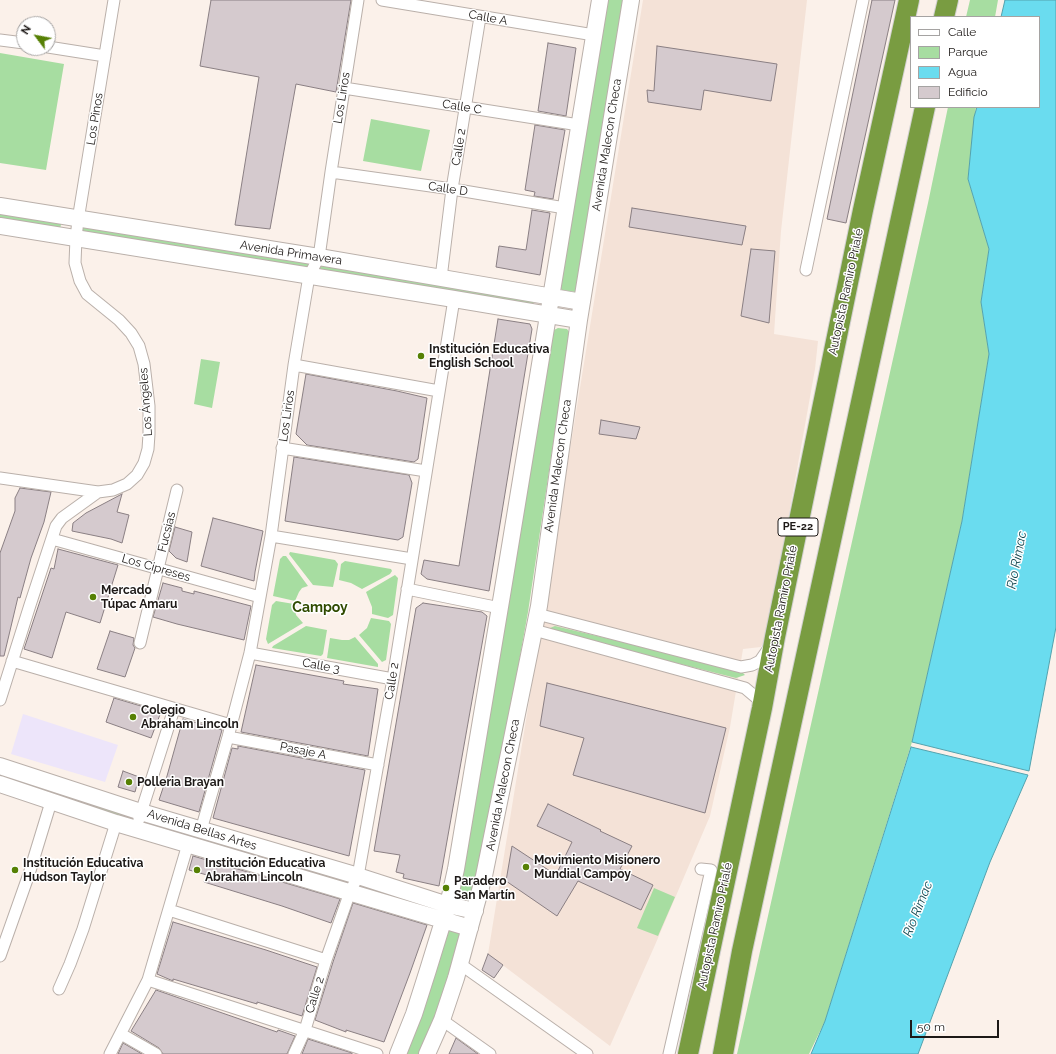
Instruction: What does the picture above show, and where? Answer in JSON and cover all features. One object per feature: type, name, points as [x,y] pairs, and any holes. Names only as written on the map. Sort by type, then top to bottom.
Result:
[{"type":"highway","name":"Autopista Ramiro Prialé","points":[[688,1054],[762,708],[775,637],[863,210],[909,0]]},
{"type":"highway","points":[[944,16],[948,0]]},
{"type":"highway","name":"PE-22","points":[[723,1054],[742,950],[925,108]]},
{"type":"street","name":"Los Pinos","points":[[76,238],[114,0]]},
{"type":"street","name":"Los Lirios","points":[[201,830],[250,654],[271,536],[294,365],[309,276],[319,257],[330,172],[358,0]]},
{"type":"street","name":"Calle A","points":[[382,0],[594,35]]},
{"type":"street","points":[[398,1054],[414,1014],[448,904],[456,869],[552,298],[565,208],[600,0]]},
{"type":"street","name":"Avenida Malecon Checa","points":[[427,1054],[442,1020],[475,911],[493,836],[535,622],[579,320],[631,0]]},
{"type":"street","points":[[806,270],[863,0]]},
{"type":"street","name":"Calle 2","points":[[441,278],[452,189],[480,17]]},
{"type":"street","points":[[0,40],[16,42]]},
{"type":"street","points":[[56,48],[105,56]]},
{"type":"street","name":"Calle C","points":[[344,88],[579,125]]},
{"type":"street","name":"Calle D","points":[[330,172],[452,189],[565,208]]},
{"type":"street","name":"Avenida Primavera","points":[[0,206],[78,220],[319,257],[582,302]]},
{"type":"street","name":"Avenida Primavera","points":[[0,226],[579,320]]},
{"type":"street","name":"Los Ángeles","points":[[0,700],[56,526],[62,518],[98,492],[113,490],[126,484],[137,475],[144,463],[148,450],[148,399],[144,364],[139,346],[131,333],[119,320],[87,294],[80,281],[75,263],[76,238]]},
{"type":"street","name":"Calle 2","points":[[294,1054],[305,1030],[326,960],[350,892],[358,876],[393,679],[454,299]]},
{"type":"street","points":[[294,365],[439,391]]},
{"type":"street","points":[[282,448],[426,471]]},
{"type":"street","points":[[0,478],[98,492]]},
{"type":"street","name":"Fucsias","points":[[140,643],[177,490]]},
{"type":"street","points":[[271,536],[412,559]]},
{"type":"street","name":"Los Cipreses","points":[[52,539],[260,598]]},
{"type":"street","points":[[407,589],[500,608]]},
{"type":"street","points":[[535,622],[741,667],[752,665],[760,661],[767,653],[775,637]]},
{"type":"street","points":[[535,622],[745,688],[758,699],[762,708]]},
{"type":"street","name":"Calle 3","points":[[250,654],[393,679]]},
{"type":"street","points":[[12,661],[231,725]]},
{"type":"street","points":[[136,828],[174,709]]},
{"type":"street","name":"Pasaje A","points":[[228,737],[378,765]]},
{"type":"street","name":"Avenida Bellas Artes","points":[[0,766],[141,812],[475,911]]},
{"type":"street","name":"Avenida Bellas Artes","points":[[0,784],[116,823],[470,928]]},
{"type":"street","points":[[0,956],[29,874],[51,802]]},
{"type":"street","points":[[59,989],[83,929],[116,823]]},
{"type":"street","points":[[110,1054],[148,980],[188,844]]},
{"type":"street","points":[[669,1054],[711,870],[701,869]]},
{"type":"street","points":[[169,910],[326,960]]},
{"type":"street","points":[[460,964],[587,1054]]},
{"type":"street","points":[[148,980],[377,1054]]},
{"type":"street","points":[[442,1020],[490,1054]]},
{"type":"street","points":[[121,1034],[156,1054]]},
{"type":"shaded area","points":[[643,0],[807,0],[781,231],[774,334],[818,341],[815,369],[768,632],[761,647],[743,649],[730,727],[710,816],[610,1046],[488,954]]},
{"type":"shaded area","points":[[23,714],[118,745],[105,782],[11,754]]},
{"type":"green space","points":[[604,0],[626,0],[580,285],[575,292],[562,290],[558,285]]},
{"type":"green space","points":[[970,0],[998,0],[995,16],[966,16]]},
{"type":"green space","points":[[0,53],[64,64],[46,170],[0,163]]},
{"type":"green space","points":[[948,108],[976,108],[968,179],[989,249],[981,302],[989,354],[962,521],[912,742],[825,1021],[809,1054],[737,1054],[928,203]]},
{"type":"green space","points":[[371,119],[430,130],[421,171],[363,161]]},
{"type":"green space","points":[[0,210],[62,220],[60,229],[0,219]]},
{"type":"green space","points":[[82,224],[534,299],[533,307],[80,233]]},
{"type":"green space","points":[[558,328],[567,329],[572,336],[555,431],[528,612],[488,835],[468,904],[457,901],[454,897],[552,331]]},
{"type":"green space","points":[[201,359],[220,362],[212,408],[194,404]]},
{"type":"green space","points":[[290,552],[335,560],[338,564],[333,587],[313,585],[289,554]]},
{"type":"green space","points":[[283,556],[286,556],[308,586],[302,588],[295,601],[273,596],[280,559]]},
{"type":"green space","points":[[345,561],[391,569],[392,571],[390,574],[362,589],[351,583],[339,580],[341,564]]},
{"type":"green space","points":[[395,575],[398,578],[393,615],[388,618],[372,614],[372,607],[366,592]]},
{"type":"green space","points":[[276,601],[294,604],[296,615],[303,623],[268,644],[266,639],[272,605]]},
{"type":"green space","points":[[371,618],[389,621],[391,624],[386,660],[382,662],[359,635],[367,628]]},
{"type":"green space","points":[[306,626],[327,630],[323,654],[321,656],[272,648],[273,646]]},
{"type":"green space","points":[[555,626],[740,670],[745,675],[736,678],[553,632],[550,628]]},
{"type":"green space","points":[[355,637],[378,664],[378,667],[327,658],[330,638],[349,640]]},
{"type":"green space","points":[[0,773],[344,880],[342,884],[0,781]]},
{"type":"green space","points":[[654,888],[675,897],[658,936],[637,928]]},
{"type":"green space","points":[[452,928],[464,934],[453,971],[421,1054],[403,1054],[447,931]]},
{"type":"water","name":"Río Rímac","points":[[1005,0],[1056,0],[1056,627],[1029,771],[912,742],[962,521],[989,354],[981,302],[989,249],[968,179],[974,117],[977,108],[1040,108],[1040,16],[1001,16]]},
{"type":"water","name":"Río Rímac","points":[[911,747],[1028,775],[990,862],[918,1054],[811,1054],[825,1021]]},
{"type":"building","points":[[211,0],[351,0],[336,92],[296,84],[270,229],[235,225],[259,77],[200,66]]},
{"type":"building","points":[[872,0],[895,0],[846,223],[827,219]]},
{"type":"building","points":[[548,43],[576,48],[566,116],[538,111]]},
{"type":"building","points":[[657,46],[777,64],[771,101],[704,90],[701,110],[648,102],[647,90],[654,91]]},
{"type":"building","points":[[535,125],[565,130],[553,199],[534,196],[535,192],[525,190]]},
{"type":"building","points":[[632,208],[746,226],[742,245],[629,227]]},
{"type":"building","points":[[532,210],[550,213],[540,275],[496,267],[499,246],[526,250]]},
{"type":"building","points":[[751,249],[775,251],[769,323],[741,316]]},
{"type":"building","points":[[498,319],[530,324],[532,329],[489,591],[427,579],[421,574],[424,560],[459,566]]},
{"type":"building","points":[[306,374],[427,398],[418,459],[414,462],[307,445],[296,434]]},
{"type":"building","points":[[601,420],[640,427],[636,439],[599,434]]},
{"type":"building","points":[[294,457],[409,475],[412,483],[403,537],[398,540],[285,521]]},
{"type":"building","points":[[20,488],[51,492],[44,522],[31,558],[20,598],[18,597],[4,656],[0,656],[0,553],[15,511],[15,498]]},
{"type":"building","points":[[122,494],[117,512],[129,515],[122,543],[111,539],[72,531],[73,523],[86,513]]},
{"type":"building","points":[[213,518],[263,531],[254,581],[201,566]]},
{"type":"building","points":[[175,527],[192,532],[187,562],[176,558],[169,551]]},
{"type":"building","points":[[58,549],[118,565],[100,623],[66,612],[52,658],[24,649],[51,568],[54,569]]},
{"type":"building","points":[[163,583],[182,588],[182,591],[194,594],[194,591],[251,606],[244,640],[153,617]]},
{"type":"building","points":[[423,603],[482,612],[487,616],[439,886],[403,878],[404,874],[396,872],[400,855],[374,851],[416,608]]},
{"type":"building","points":[[110,631],[134,638],[133,645],[135,648],[125,677],[97,669]]},
{"type":"building","points":[[256,665],[344,681],[343,684],[378,689],[368,756],[241,732]]},
{"type":"building","points":[[547,683],[726,728],[705,813],[573,775],[584,738],[540,726]]},
{"type":"building","name":"Colegio Abraham Lincoln","points":[[114,698],[161,712],[151,738],[106,722]]},
{"type":"building","points":[[183,719],[222,730],[199,812],[159,800]]},
{"type":"building","points":[[238,746],[365,770],[349,856],[213,818],[232,748],[238,749]]},
{"type":"building","name":"Polleria Brayan","points":[[123,771],[139,777],[135,792],[118,787]]},
{"type":"building","points":[[548,804],[632,846],[620,869],[653,885],[641,910],[578,881],[557,916],[506,881],[512,846],[556,875],[572,842],[537,826]]},
{"type":"building","points":[[193,856],[340,899],[331,923],[204,882],[207,875],[189,870]]},
{"type":"building","points":[[353,903],[427,925],[384,1042],[346,1030],[346,1032],[315,1020]]},
{"type":"building","points":[[173,922],[317,967],[302,1016],[173,979],[173,981],[157,974]]},
{"type":"building","points":[[488,954],[503,965],[494,978],[482,970]]},
{"type":"building","points":[[156,990],[277,1032],[278,1030],[295,1036],[287,1054],[163,1054],[159,1048],[131,1031]]},
{"type":"building","points":[[456,1038],[478,1054],[449,1054]]},
{"type":"building","points":[[308,1039],[352,1053],[352,1054],[302,1054]]},
{"type":"building","points":[[123,1043],[142,1054],[118,1054]]},
{"type":"place","name":"Institución Educativa English School","points":[[421,356]]},
{"type":"place","name":"Mercado Túpac Amaru","points":[[93,597]]},
{"type":"place","name":"Colegio Abraham Lincoln","points":[[133,717]]},
{"type":"place","name":"Polleria Brayan","points":[[129,782]]},
{"type":"place","name":"Movimiento Misionero Mundial Campoy","points":[[526,867]]},
{"type":"place","name":"Institución Educativa Hudson Taylor","points":[[15,870]]},
{"type":"place","name":"Institución Educativa Abraham Lincoln","points":[[197,870]]},
{"type":"place","name":"Paradero San Martín","points":[[446,888]]},
{"type":"district","name":"Campoy","points":[[320,608]]}]
